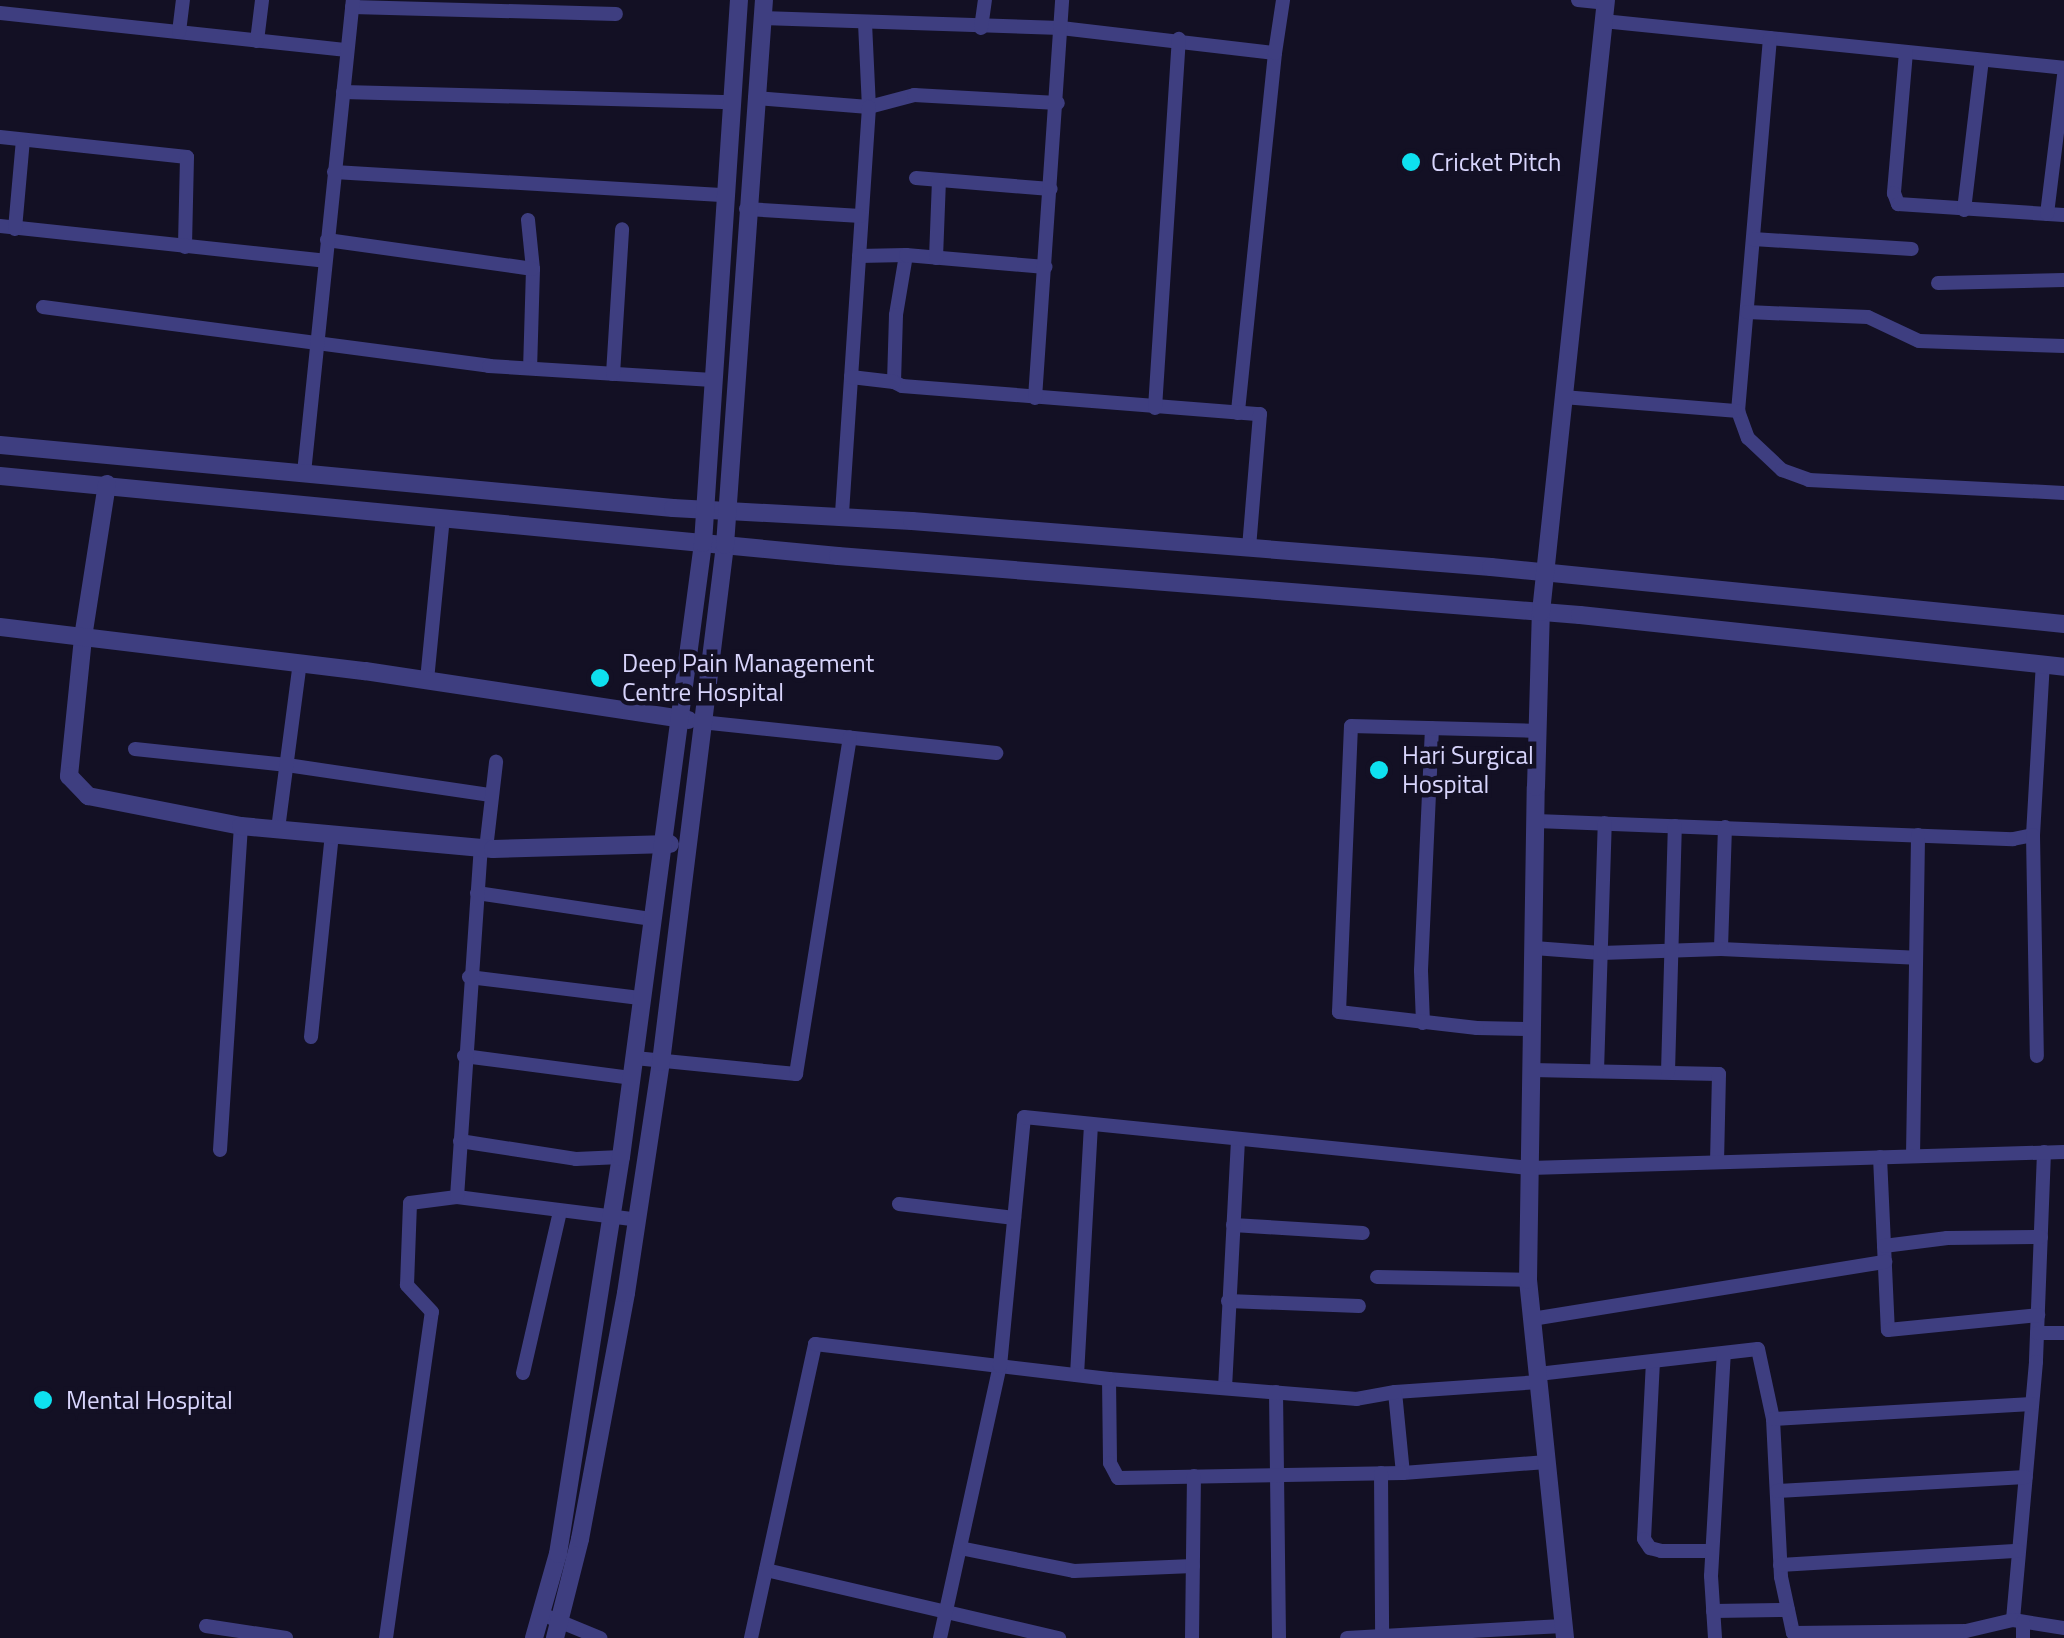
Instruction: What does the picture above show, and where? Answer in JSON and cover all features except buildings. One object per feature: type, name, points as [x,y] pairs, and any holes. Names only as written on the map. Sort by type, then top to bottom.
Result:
[{"type":"street","points":[[180,32],[183,0]]},
{"type":"street","points":[[257,41],[262,0]]},
{"type":"street","points":[[553,1625],[558,1554],[621,1157],[703,543],[740,0]]},
{"type":"street","points":[[981,28],[985,0]]},
{"type":"street","points":[[1035,398],[1062,0]]},
{"type":"street","points":[[1238,413],[1283,0]]},
{"type":"street","points":[[1578,0],[1770,38],[2064,68]]},
{"type":"street","points":[[304,473],[353,3],[616,14]]},
{"type":"street","points":[[1347,1638],[1564,1632],[1528,1280],[1541,612],[1605,8]]},
{"type":"street","points":[[534,1638],[553,1625],[638,1220],[662,1062],[685,844],[725,545],[763,9],[866,23],[1061,28],[1275,52]]},
{"type":"street","points":[[0,13],[348,50]]},
{"type":"street","points":[[842,517],[869,107],[866,23]]},
{"type":"street","points":[[1770,38],[1738,412],[1748,438],[1782,470],[1809,480],[2064,492]]},
{"type":"street","points":[[1155,408],[1179,39]]},
{"type":"street","points":[[1906,52],[1894,194],[1898,204],[2064,215]]},
{"type":"street","points":[[1964,210],[1982,60]]},
{"type":"street","points":[[2046,214],[2064,76]]},
{"type":"street","points":[[343,92],[732,102]]},
{"type":"street","points":[[755,98],[869,107],[914,95],[1058,103]]},
{"type":"street","points":[[0,137],[187,157],[186,247]]},
{"type":"street","points":[[24,140],[8,228],[325,261]]},
{"type":"street","points":[[334,172],[725,195]]},
{"type":"street","points":[[916,178],[1051,188]]},
{"type":"street","points":[[936,258],[939,180]]},
{"type":"street","points":[[746,209],[862,216]]},
{"type":"street","points":[[528,220],[533,268],[530,368]]},
{"type":"street","points":[[613,374],[622,229]]},
{"type":"street","points":[[1753,239],[1912,249]]},
{"type":"street","points":[[327,240],[533,268]]},
{"type":"street","points":[[859,256],[906,255],[1045,267]]},
{"type":"street","points":[[894,382],[896,315],[906,255]]},
{"type":"street","points":[[1938,283],[2064,280]]},
{"type":"street","points":[[43,307],[530,368],[713,380]]},
{"type":"street","points":[[1747,312],[1868,317],[1919,341],[2064,346]]},
{"type":"street","points":[[851,377],[902,386],[1260,414],[1250,548]]},
{"type":"street","points":[[1564,397],[1738,412]]},
{"type":"street","points":[[0,445],[703,508],[1250,548],[2064,624]]},
{"type":"street","points":[[0,476],[725,545],[1541,612],[2064,666]]},
{"type":"street","points":[[107,484],[69,776],[88,796],[241,826],[484,849],[685,844]]},
{"type":"street","points":[[427,680],[443,518]]},
{"type":"street","points":[[0,628],[300,662],[679,720],[996,753]]},
{"type":"street","points":[[278,829],[300,662]]},
{"type":"street","points":[[2036,1056],[2033,835],[2044,664]]},
{"type":"street","points":[[1532,1029],[1423,1023],[1339,1012],[1350,726],[1538,731]]},
{"type":"street","points":[[1423,1023],[1421,970],[1432,728]]},
{"type":"street","points":[[635,1058],[796,1074],[850,737]]},
{"type":"street","points":[[134,749],[286,764],[491,795]]},
{"type":"street","points":[[456,1198],[469,976],[496,762]]},
{"type":"street","points":[[1536,821],[2013,839],[2033,835]]},
{"type":"street","points":[[1597,1071],[1605,823]]},
{"type":"street","points":[[220,1150],[241,826]]},
{"type":"street","points":[[1668,1072],[1676,826]]},
{"type":"street","points":[[1720,949],[1724,828]]},
{"type":"street","points":[[311,1037],[332,833]]},
{"type":"street","points":[[1913,1156],[1918,835]]},
{"type":"street","points":[[477,893],[652,919]]},
{"type":"street","points":[[1534,948],[1601,953],[1720,949],[1916,958]]},
{"type":"street","points":[[469,976],[640,998]]},
{"type":"street","points":[[464,1056],[631,1078]]},
{"type":"street","points":[[1532,1070],[1718,1074],[1717,1162]]},
{"type":"street","points":[[940,1638],[1000,1366],[1024,1117],[1530,1168],[2064,1152]]},
{"type":"street","points":[[1077,1375],[1092,1125]]},
{"type":"street","points":[[460,1141],[576,1159],[621,1157]]},
{"type":"street","points":[[1225,1388],[1238,1141]]},
{"type":"street","points":[[2023,1638],[2018,1621],[2019,1551],[2037,1333],[2044,1152]]},
{"type":"street","points":[[1880,1157],[1888,1330],[2038,1315]]},
{"type":"street","points":[[386,1638],[432,1312],[407,1285],[410,1202],[456,1198],[638,1220]]},
{"type":"street","points":[[899,1204],[1014,1218]]},
{"type":"street","points":[[523,1373],[560,1212]]},
{"type":"street","points":[[1233,1224],[1363,1233]]},
{"type":"street","points":[[1884,1246],[1947,1238],[2041,1237]]},
{"type":"street","points":[[1532,1319],[1885,1262]]},
{"type":"street","points":[[1377,1278],[1528,1280]]},
{"type":"street","points":[[1228,1300],[1359,1306]]},
{"type":"street","points":[[2037,1333],[2064,1333]]},
{"type":"street","points":[[751,1638],[816,1344],[1109,1379],[1358,1399],[1758,1349],[1773,1420],[1780,1565],[1793,1636],[1951,1636],[2018,1621],[2064,1628]]},
{"type":"street","points":[[1715,1638],[1712,1552],[1724,1353]]},
{"type":"street","points":[[1653,1361],[1644,1538],[1650,1548],[1660,1552],[1712,1552]]},
{"type":"street","points":[[1109,1379],[1110,1463],[1118,1478],[1381,1474],[1547,1462]]},
{"type":"street","points":[[1276,1392],[1279,1638]]},
{"type":"street","points":[[1395,1392],[1403,1473]]},
{"type":"street","points":[[1773,1420],[2032,1404]]},
{"type":"street","points":[[1381,1474],[1382,1636]]},
{"type":"street","points":[[1192,1638],[1194,1476]]},
{"type":"street","points":[[1776,1491],[2026,1478]]},
{"type":"street","points":[[960,1548],[1074,1571],[1193,1566]]},
{"type":"street","points":[[1780,1565],[2019,1551]]},
{"type":"street","points":[[766,1570],[1059,1638]]},
{"type":"street","points":[[1713,1611],[1788,1610]]},
{"type":"street","points":[[553,1625],[600,1638]]},
{"type":"street","points":[[206,1626],[286,1638]]},
{"type":"place","name":"Cricket Pitch","points":[[1411,162]]},
{"type":"place","name":"Deep Pain Management Centre Hospital","points":[[600,678]]},
{"type":"place","name":"Hari Surgical Hospital","points":[[1379,770]]},
{"type":"place","name":"Mental Hospital","points":[[43,1400]]}]
